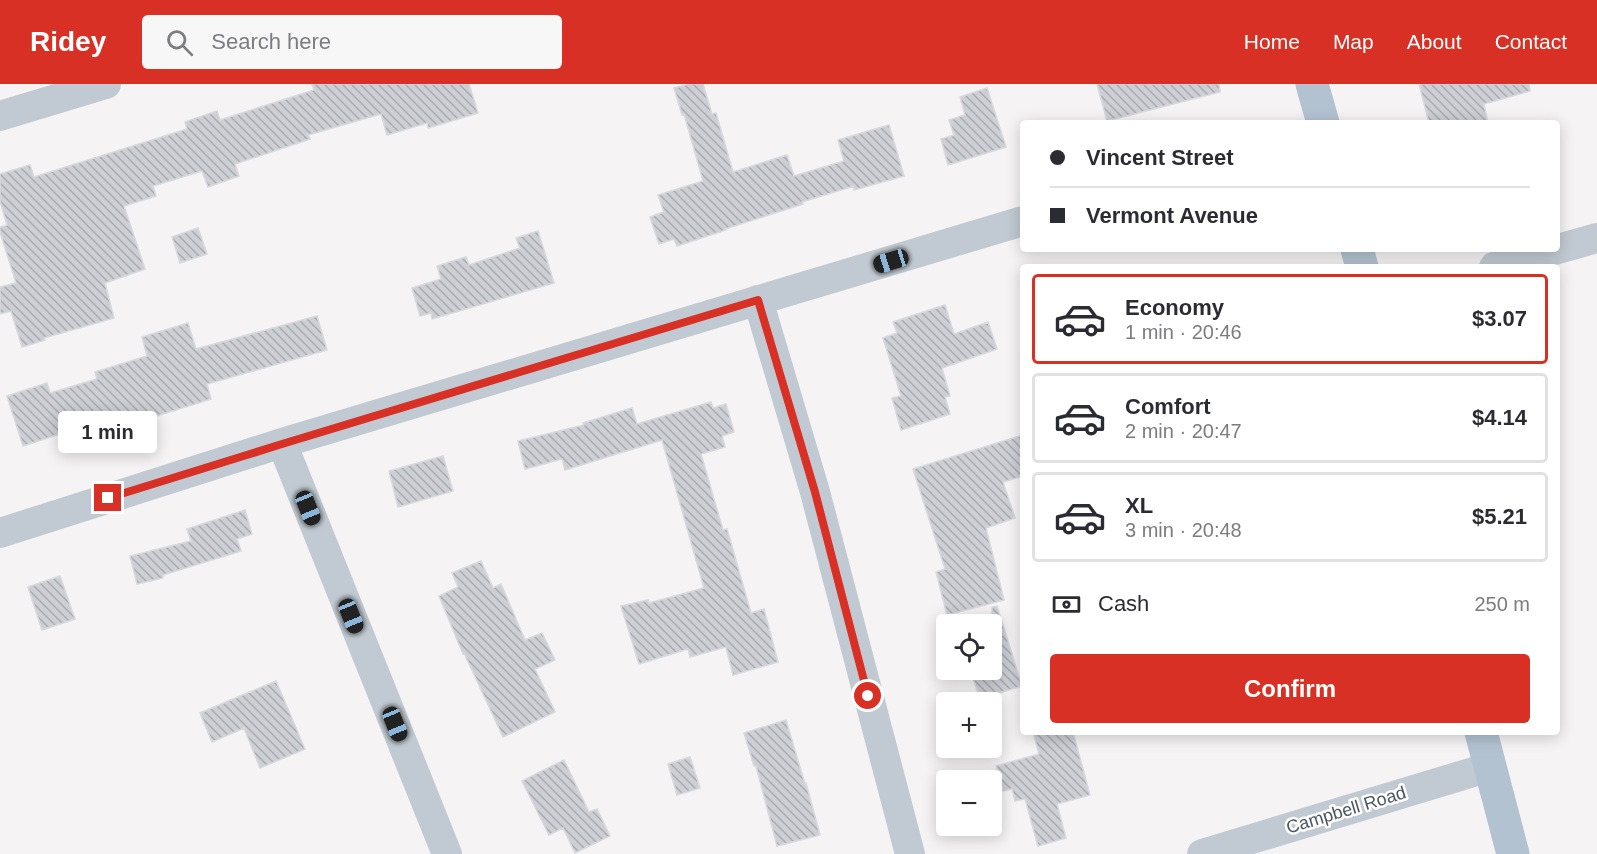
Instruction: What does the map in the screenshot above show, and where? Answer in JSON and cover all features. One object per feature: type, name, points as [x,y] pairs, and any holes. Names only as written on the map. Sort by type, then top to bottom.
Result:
[{"type":"main road","points":[[1312,84],[1322,120]]},
{"type":"main road","points":[[1482,735],[1513,854]]},
{"type":"street","points":[[0,116],[106,84]]},
{"type":"street","points":[[0,533],[282,444],[1020,222]]},
{"type":"street","points":[[1560,248],[1597,238]]},
{"type":"street","points":[[1505,264],[1547,252]]},
{"type":"street","points":[[758,300],[815,492],[910,854]]},
{"type":"street","points":[[282,444],[447,854]]},
{"type":"street","name":"Campbell Road","points":[[1202,854],[1491,767]]},
{"type":"building","points":[[312,84],[469,84],[478,113],[428,128],[427,123],[387,135],[381,114],[308,135],[310,139],[235,164],[239,176],[208,187],[202,171],[153,186],[156,196],[124,206],[145,269],[105,283],[114,318],[44,338],[45,340],[22,347],[11,311],[0,314],[0,287],[16,283],[0,232],[0,227],[7,225],[0,201],[0,174],[30,165],[34,177],[187,129],[185,122],[217,111],[220,120],[314,90]]},
{"type":"building","points":[[689,84],[703,84],[712,114],[716,113],[733,172],[787,155],[794,176],[844,161],[838,140],[889,125],[904,176],[854,190],[854,186],[802,202],[803,204],[677,246],[674,239],[659,244],[650,217],[664,212],[658,195],[703,181],[684,114],[682,115],[674,88]]},
{"type":"building","points":[[1097,84],[1219,84],[1220,92],[1107,120]]},
{"type":"building","points":[[1419,84],[1529,84],[1530,91],[1484,104],[1487,120],[1428,120]]},
{"type":"building","points":[[987,88],[1006,147],[948,165],[941,139],[954,135],[949,120],[965,115],[960,97]]},
{"type":"building","points":[[198,228],[207,254],[180,263],[172,237]]},
{"type":"building","points":[[538,231],[554,283],[432,319],[431,313],[420,316],[412,288],[441,279],[437,266],[466,257],[469,265],[520,248],[516,238]]},
{"type":"building","points":[[945,305],[954,334],[988,322],[997,349],[942,368],[950,396],[945,397],[950,414],[901,430],[892,398],[901,396],[883,338],[897,333],[893,322]]},
{"type":"building","points":[[317,316],[327,350],[207,384],[211,399],[102,433],[99,423],[23,446],[7,396],[47,383],[50,393],[97,379],[95,372],[147,356],[142,337],[188,323],[196,349]]},
{"type":"building","points":[[711,402],[713,408],[726,404],[734,432],[722,436],[725,447],[701,454],[723,530],[727,529],[751,613],[764,609],[778,662],[733,675],[726,647],[690,657],[688,649],[639,664],[621,606],[648,600],[649,603],[704,588],[662,440],[565,470],[562,459],[525,469],[518,441],[584,425],[583,423],[632,408],[637,424]]},
{"type":"building","points":[[1020,436],[1020,477],[1003,482],[1015,518],[986,528],[1004,600],[947,614],[936,572],[945,569],[913,469]]},
{"type":"building","points":[[443,456],[453,491],[398,507],[389,471]]},
{"type":"building","points":[[245,510],[252,534],[237,539],[241,551],[163,575],[163,578],[137,584],[130,556],[191,541],[187,529]]},
{"type":"building","points":[[481,561],[493,588],[501,584],[525,640],[542,633],[555,660],[535,669],[555,712],[503,737],[463,654],[439,596],[458,587],[452,573]]},
{"type":"building","points":[[60,576],[75,619],[42,630],[28,587]]},
{"type":"building","points":[[997,606],[1000,614],[992,614],[992,607]]},
{"type":"building","points":[[1002,622],[1020,680],[1020,687],[1002,692],[978,692],[974,680],[1002,680]]},
{"type":"building","points":[[276,681],[305,749],[260,768],[244,728],[212,742],[200,713]]},
{"type":"building","points":[[786,720],[820,835],[777,846],[756,766],[754,766],[744,733]]},
{"type":"building","points":[[1034,735],[1074,735],[1090,795],[1057,804],[1066,838],[1038,846],[1025,799],[1015,801],[1012,789],[1003,791],[1002,770],[997,770],[996,766],[1039,754]]},
{"type":"building","points":[[690,757],[700,788],[677,795],[668,764]]},
{"type":"building","points":[[564,760],[589,812],[597,809],[610,836],[575,853],[563,828],[549,835],[522,781]]},
{"type":"route","points":[[108,498],[758,300],[815,492],[868,696]]}]
